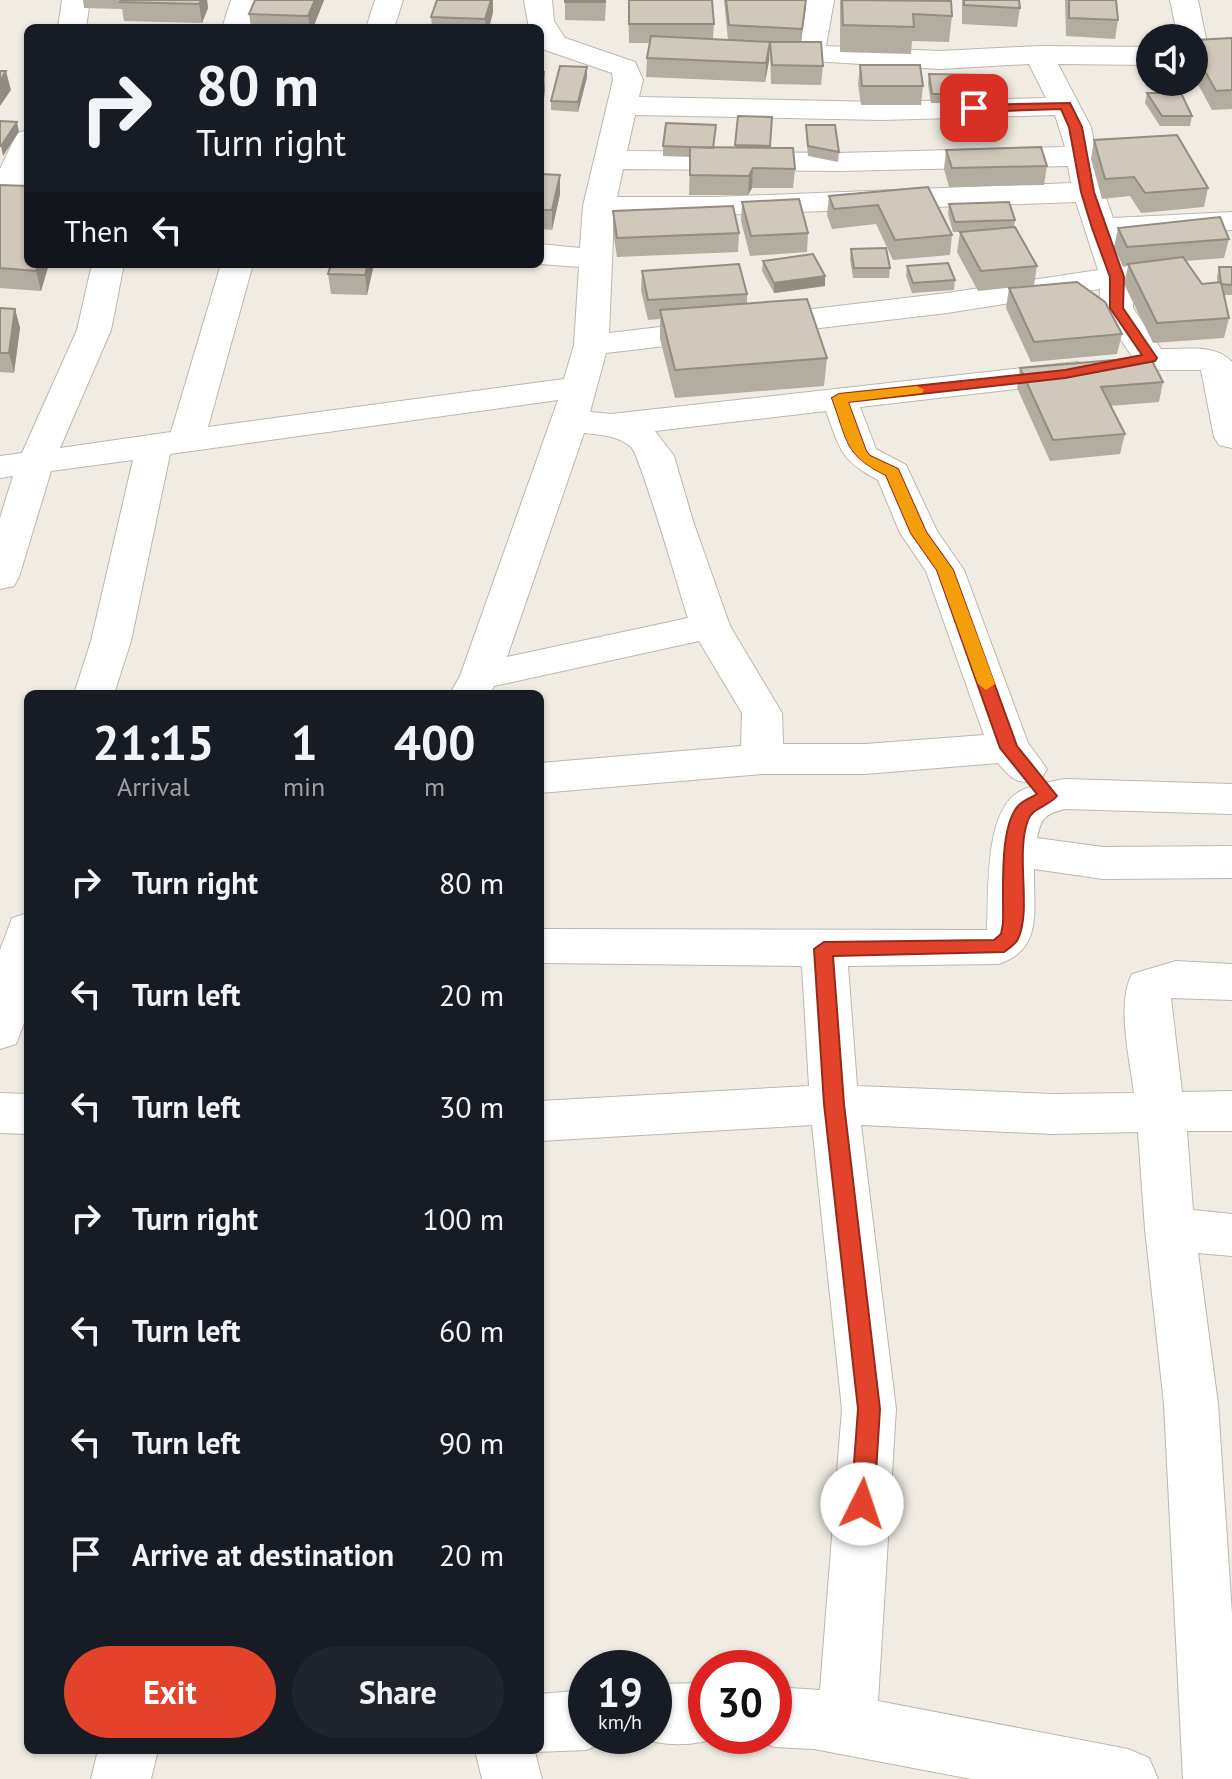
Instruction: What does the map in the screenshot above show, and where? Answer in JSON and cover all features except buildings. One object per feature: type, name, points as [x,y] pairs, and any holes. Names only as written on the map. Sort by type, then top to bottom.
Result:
[{"type":"street","points":[[73,24],[76,0]]},
{"type":"street","points":[[237,24],[245,0]]},
{"type":"street","points":[[381,24],[389,0]]},
{"type":"street","points":[[538,0],[543,24]]},
{"type":"street","points":[[810,53],[820,0]]},
{"type":"street","points":[[1184,0],[1190,24]]},
{"type":"street","points":[[546,45],[648,47]]},
{"type":"street","points":[[475,685],[575,404],[591,345],[593,259],[599,206],[628,80],[625,68],[612,61],[546,45]]},
{"type":"street","points":[[738,50],[940,60],[1039,55],[1136,56]]},
{"type":"street","points":[[1039,55],[1076,127],[1088,192],[1117,277],[1116,308],[1127,363]]},
{"type":"street","points":[[624,106],[882,111],[1065,106]]},
{"type":"street","points":[[9,192],[24,150]]},
{"type":"street","points":[[609,160],[838,162],[1083,156]]},
{"type":"street","points":[[599,206],[715,206],[1088,192]]},
{"type":"street","points":[[1098,228],[1232,221]]},
{"type":"street","points":[[544,254],[593,259]]},
{"type":"street","points":[[0,577],[36,462],[94,330],[107,268]]},
{"type":"street","points":[[95,690],[170,442],[235,268]]},
{"type":"street","points":[[591,345],[947,303],[1117,277]]},
{"type":"street","points":[[611,425],[1065,374],[1127,363],[1212,361],[1228,389],[1232,437]]},
{"type":"street","points":[[839,398],[859,451],[865,459],[893,473],[919,533],[945,570],[1009,748],[1048,796]]},
{"type":"street","points":[[0,467],[170,442],[575,404],[611,425],[633,432],[646,441],[656,456],[674,521],[710,626],[762,713],[762,759]]},
{"type":"street","points":[[475,685],[710,626]]},
{"type":"street","points":[[544,778],[762,759],[865,759],[1009,748]]},
{"type":"street","points":[[544,946],[998,947],[1009,938],[1012,923],[1013,850],[1025,809],[1048,796],[1232,799]]},
{"type":"street","points":[[1013,850],[1103,863],[1232,862]]},
{"type":"street","points":[[0,1031],[24,944]]},
{"type":"street","points":[[824,949],[834,1104],[869,1409],[847,1725]]},
{"type":"street","points":[[1213,1779],[1191,1404],[1170,1229],[1148,987],[1176,979],[1232,982]]},
{"type":"street","points":[[544,1121],[834,1104],[1052,1114],[1232,1111]]},
{"type":"street","points":[[1170,1229],[1232,1235]]},
{"type":"street","points":[[792,1719],[847,1725],[1128,1779]]},
{"type":"street","points":[[544,1724],[568,1722]]},
{"type":"street","points":[[121,1779],[127,1754]]},
{"type":"street","points":[[506,1754],[512,1779]]},
{"type":"slow traffic","points":[[917,390],[839,398],[859,451],[865,459],[893,473],[919,533],[945,570],[986,684]]},
{"type":"route","points":[[862,1504],[869,1409],[834,1104],[824,949],[998,947],[1009,938],[1012,923],[1013,850],[1019,821],[1025,809],[1048,796],[1009,748],[945,570],[919,533],[893,473],[865,459],[859,451],[839,398],[1065,374],[1150,358],[1116,308],[1117,277],[1088,192],[1076,127],[1065,106],[974,108]]}]
